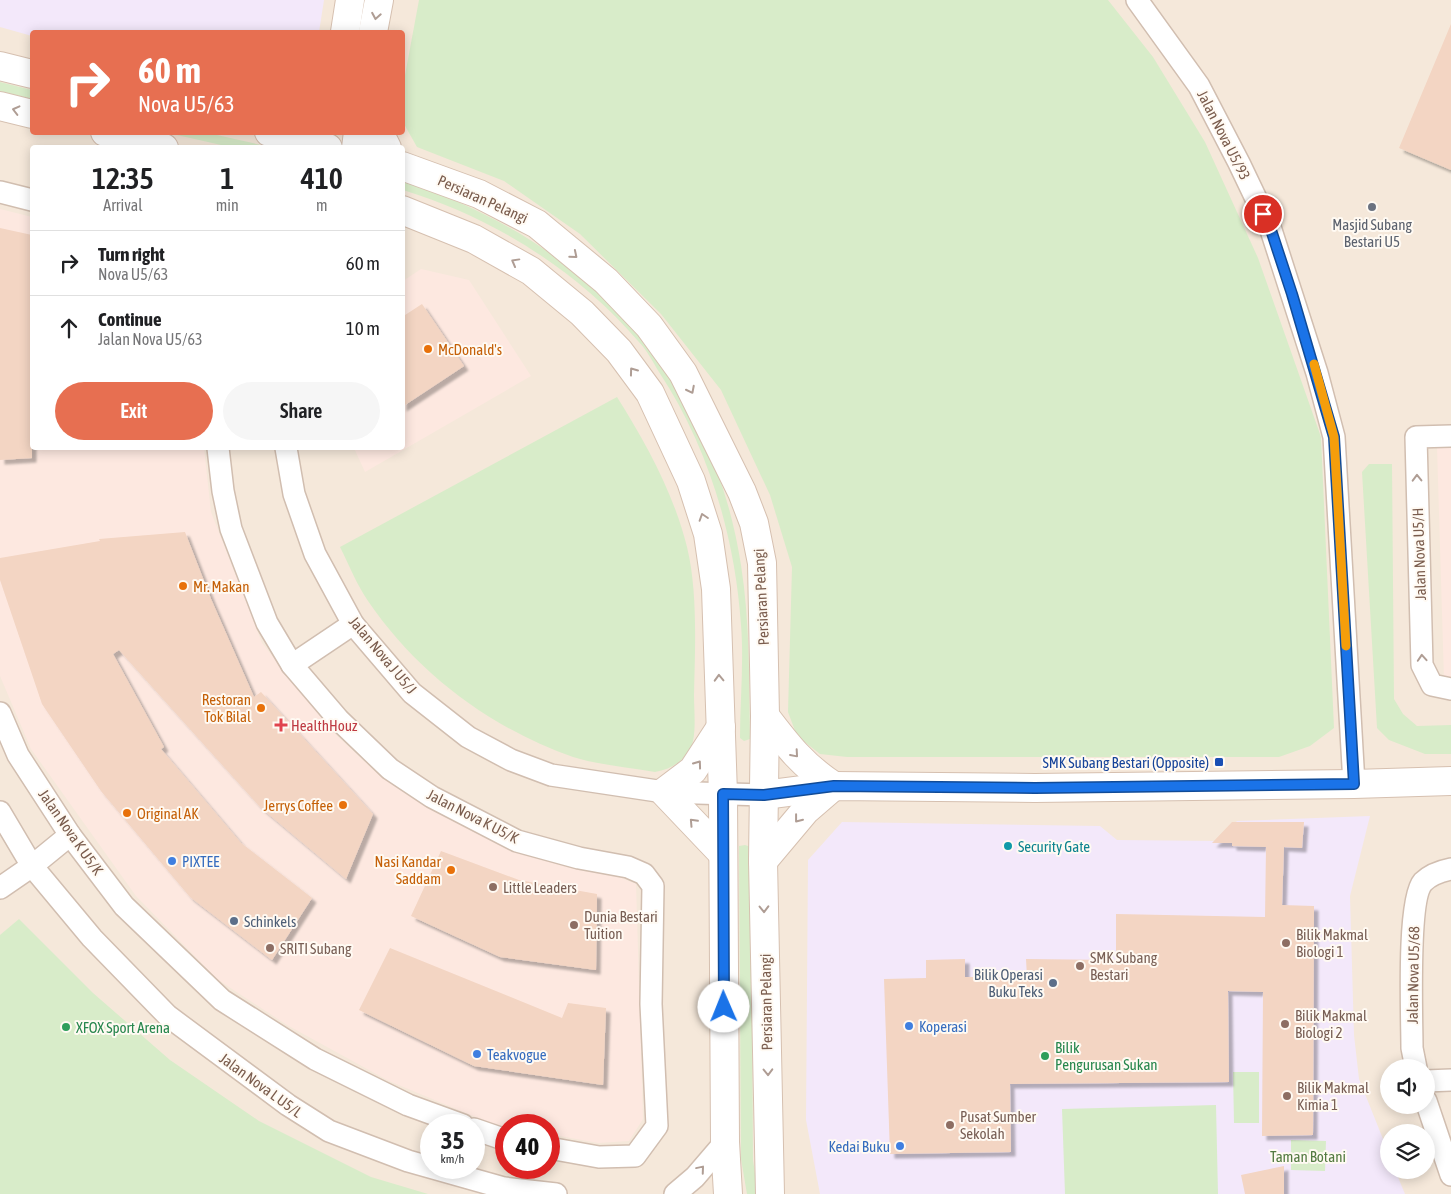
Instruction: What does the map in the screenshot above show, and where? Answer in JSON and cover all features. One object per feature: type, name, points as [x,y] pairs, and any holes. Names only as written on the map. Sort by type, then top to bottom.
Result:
[{"type":"street","points":[[345,30],[350,0]]},
{"type":"street","points":[[374,30],[379,0]]},
{"type":"street","name":"Jalan Nova U5/93","points":[[1137,0],[1199,86],[1239,163],[1271,230],[1317,373],[1334,437],[1354,784]]},
{"type":"street","points":[[0,66],[30,74]]},
{"type":"street","points":[[0,106],[30,114]]},
{"type":"street","points":[[116,135],[153,145]]},
{"type":"street","points":[[284,135],[319,145]]},
{"type":"street","name":"Persiaran Pelangi","points":[[405,167],[479,194],[537,224],[612,288],[649,326],[683,373],[742,492],[754,523],[762,563],[765,716],[763,861],[770,1194]]},
{"type":"street","points":[[0,192],[30,200]]},
{"type":"street","points":[[407,214],[474,239],[531,271],[582,313],[619,352],[650,393],[691,481],[708,534],[716,589],[723,794],[724,1142],[728,1194]]},
{"type":"street","name":"Jalan Nova U5/H","points":[[1451,436],[1416,437],[1422,665],[1432,685],[1451,689]]},
{"type":"street","name":"Jalan Nova K U5/K","points":[[218,450],[223,490],[231,529],[267,623],[292,665],[339,720],[390,769],[432,797],[517,841],[579,858],[628,867],[644,874],[652,886],[651,1004],[657,1126],[634,1156],[599,1157],[560,1150]]},
{"type":"street","name":"Jalan Nova J U5/J","points":[[286,450],[294,494],[315,554],[353,624],[412,693],[468,737],[511,760],[551,775],[664,792],[764,795]]},
{"type":"street","points":[[292,665],[353,624]]},
{"type":"street","name":"Jalan Nova K U5/K","points":[[0,713],[18,755],[70,835],[124,906],[222,1000],[314,1059],[408,1105],[433,1114]]},
{"type":"street","points":[[765,716],[794,755],[812,772],[834,786]]},
{"type":"street","points":[[721,727],[693,770],[664,792],[722,853]]},
{"type":"street","points":[[764,795],[834,786],[1035,788],[1451,781]]},
{"type":"street","points":[[763,861],[805,811],[834,786]]},
{"type":"street","name":"Jalan Nova L U5/L","points":[[0,812],[32,866],[92,938],[168,1016],[288,1105],[330,1131],[408,1162],[504,1188],[556,1194]]},
{"type":"street","points":[[0,888],[32,866],[70,835]]},
{"type":"street","name":"Jalan Nova U5/68","points":[[1414,1059],[1412,1048],[1414,922],[1422,882],[1438,871],[1451,869]]},
{"type":"street","points":[[1435,1081],[1451,1080]]},
{"type":"street","points":[[1430,1114],[1451,1175]]},
{"type":"street","points":[[675,1194],[695,1177],[724,1142]]},
{"type":"shaded area","points":[[0,0],[1451,0],[1451,1194],[0,1194]]},
{"type":"shaded area","points":[[0,0],[324,0],[319,30],[30,30],[30,35],[0,27]]},
{"type":"shaded area","points":[[0,209],[30,216],[30,450],[204,450],[211,512],[262,643],[331,730],[381,777],[420,801],[511,850],[619,877],[636,884],[643,1119],[629,1141],[598,1143],[560,1136],[560,1114],[495,1114],[495,1125],[485,1121],[485,1114],[468,1114],[389,1081],[287,1025],[217,979],[136,896],[31,749],[0,676]]},
{"type":"shaded area","points":[[421,269],[469,280],[531,376],[405,449],[405,280]]},
{"type":"shaded area","points":[[1437,447],[1451,447],[1451,680],[1444,680]]},
{"type":"shaded area","points":[[355,450],[403,450],[365,472]]},
{"type":"shaded area","name":"SMK Subang Bestari","points":[[1370,816],[1350,896],[1354,1035],[1359,1079],[1380,1132],[1380,1179],[1399,1179],[1405,1194],[820,1194],[806,1120],[808,860],[842,822],[1100,826],[1117,840],[1219,841],[1237,821]]},
{"type":"green space","points":[[419,0],[1108,0],[1153,57],[1205,142],[1258,258],[1321,437],[1334,728],[1310,746],[1279,757],[847,757],[820,754],[797,736],[788,712],[792,567],[770,495],[721,390],[661,314],[580,234],[504,181],[417,147],[405,126],[405,75]]},
{"type":"green space","points":[[0,82],[30,90],[30,100],[0,92]]},
{"type":"green space","points":[[177,135],[217,135],[261,145],[221,145]]},
{"type":"green space","points":[[405,182],[468,206],[528,238],[581,277],[628,323],[669,374],[701,432],[725,496],[741,565],[748,630],[750,739],[744,741],[740,738],[742,639],[733,558],[716,493],[705,461],[692,430],[676,400],[650,356],[614,315],[588,291],[531,249],[469,215],[405,191]]},
{"type":"green space","points":[[617,397],[638,432],[667,488],[687,547],[693,583],[695,724],[693,741],[684,758],[673,766],[655,772],[583,760],[542,745],[513,731],[458,695],[409,652],[387,627],[364,595],[340,547]]},
{"type":"green space","points":[[1369,464],[1392,464],[1394,699],[1403,714],[1417,726],[1451,725],[1451,754],[1425,754],[1389,740],[1377,728],[1362,472]]},
{"type":"green space","points":[[739,846],[751,847],[753,1160],[758,1194],[747,1194],[741,1159]]},
{"type":"green space","name":"XFOX Sport Arena","points":[[19,919],[93,993],[170,1060],[259,1121],[371,1177],[428,1194],[0,1194],[0,935]]},
{"type":"green space","points":[[1233,1072],[1259,1072],[1259,1123],[1234,1123]]},
{"type":"green space","points":[[1216,1105],[1218,1194],[1065,1194],[1062,1109]]},
{"type":"green space","name":"Taman Botani","points":[[1291,1140],[1326,1141],[1325,1171],[1291,1170]]},
{"type":"building","points":[[1451,24],[1451,170],[1399,148]]},
{"type":"building","points":[[0,228],[30,235],[30,450],[32,450],[32,458],[0,460]]},
{"type":"building","name":"McDonald's","points":[[422,304],[464,366],[405,405],[405,315]]},
{"type":"building","points":[[185,532],[211,599],[254,697],[261,692],[373,814],[346,879],[260,807],[119,650],[113,654],[164,747],[161,749],[241,843],[312,898],[272,960],[190,897],[101,791],[42,704],[0,580],[0,558],[100,541],[99,539]]},
{"type":"building","points":[[1232,822],[1304,822],[1302,848],[1284,847],[1282,905],[1314,906],[1313,1135],[1262,1136],[1263,992],[1228,991],[1229,1082],[1010,1084],[1011,1152],[890,1154],[884,979],[926,978],[926,960],[965,959],[965,977],[1027,977],[1026,959],[1116,960],[1116,914],[1265,917],[1266,847],[1232,846],[1232,843],[1212,843]]},
{"type":"building","points":[[441,851],[519,880],[597,894],[596,970],[500,957],[411,916]]},
{"type":"building","points":[[390,948],[562,1018],[568,1003],[606,1008],[603,1085],[474,1066],[359,1010]]},
{"type":"building","points":[[1284,1166],[1284,1194],[1245,1194],[1241,1175]]},
{"type":"slow traffic","points":[[1314,364],[1334,437],[1346,646]]},
{"type":"place","name":"Masjid Subang Bestari U5","points":[[1372,207]]},
{"type":"place","name":"McDonald's","points":[[428,349]]},
{"type":"place","name":"Mr. Makan","points":[[183,586]]},
{"type":"place","name":"Restoran Tok Bilal","points":[[261,708]]},
{"type":"place","name":"HealthHouz","points":[[281,725]]},
{"type":"place","name":"SMK Subang Bestari (Opposite)","points":[[1219,762]]},
{"type":"place","name":"Jerrys Coffee","points":[[343,805]]},
{"type":"place","name":"Original AK","points":[[127,813]]},
{"type":"place","name":"Security Gate","points":[[1008,846]]},
{"type":"place","name":"PIXTEE","points":[[172,861]]},
{"type":"place","name":"Nasi Kandar Saddam","points":[[451,870]]},
{"type":"place","name":"Little Leaders","points":[[493,887]]},
{"type":"place","name":"Schinkels","points":[[234,921]]},
{"type":"place","name":"Dunia Bestari Tuition","points":[[574,925]]},
{"type":"place","name":"Bilik Makmal Biologi 1","points":[[1286,943]]},
{"type":"place","name":"SRITI Subang","points":[[270,948]]},
{"type":"place","name":"SMK Subang Bestari","points":[[1080,966]]},
{"type":"place","name":"Bilik Operasi Buku Teks","points":[[1053,983]]},
{"type":"place","name":"Bilik Makmal Biologi 2","points":[[1285,1024]]},
{"type":"place","name":"Koperasi","points":[[909,1026]]},
{"type":"place","name":"XFOX Sport Arena","points":[[66,1027]]},
{"type":"place","name":"Teakvogue","points":[[477,1054]]},
{"type":"place","name":"Bilik Pengurusan Sukan","points":[[1045,1056]]},
{"type":"place","name":"Bilik Makmal Kimia 1","points":[[1287,1096]]},
{"type":"place","name":"Pusat Sumber Sekolah","points":[[950,1125]]},
{"type":"place","name":"Kedai Buku","points":[[900,1146]]},
{"type":"route","points":[[724,1007],[723,794],[764,795],[834,786],[1035,788],[1354,784],[1334,437],[1317,373],[1292,294],[1271,230],[1263,214]]}]
